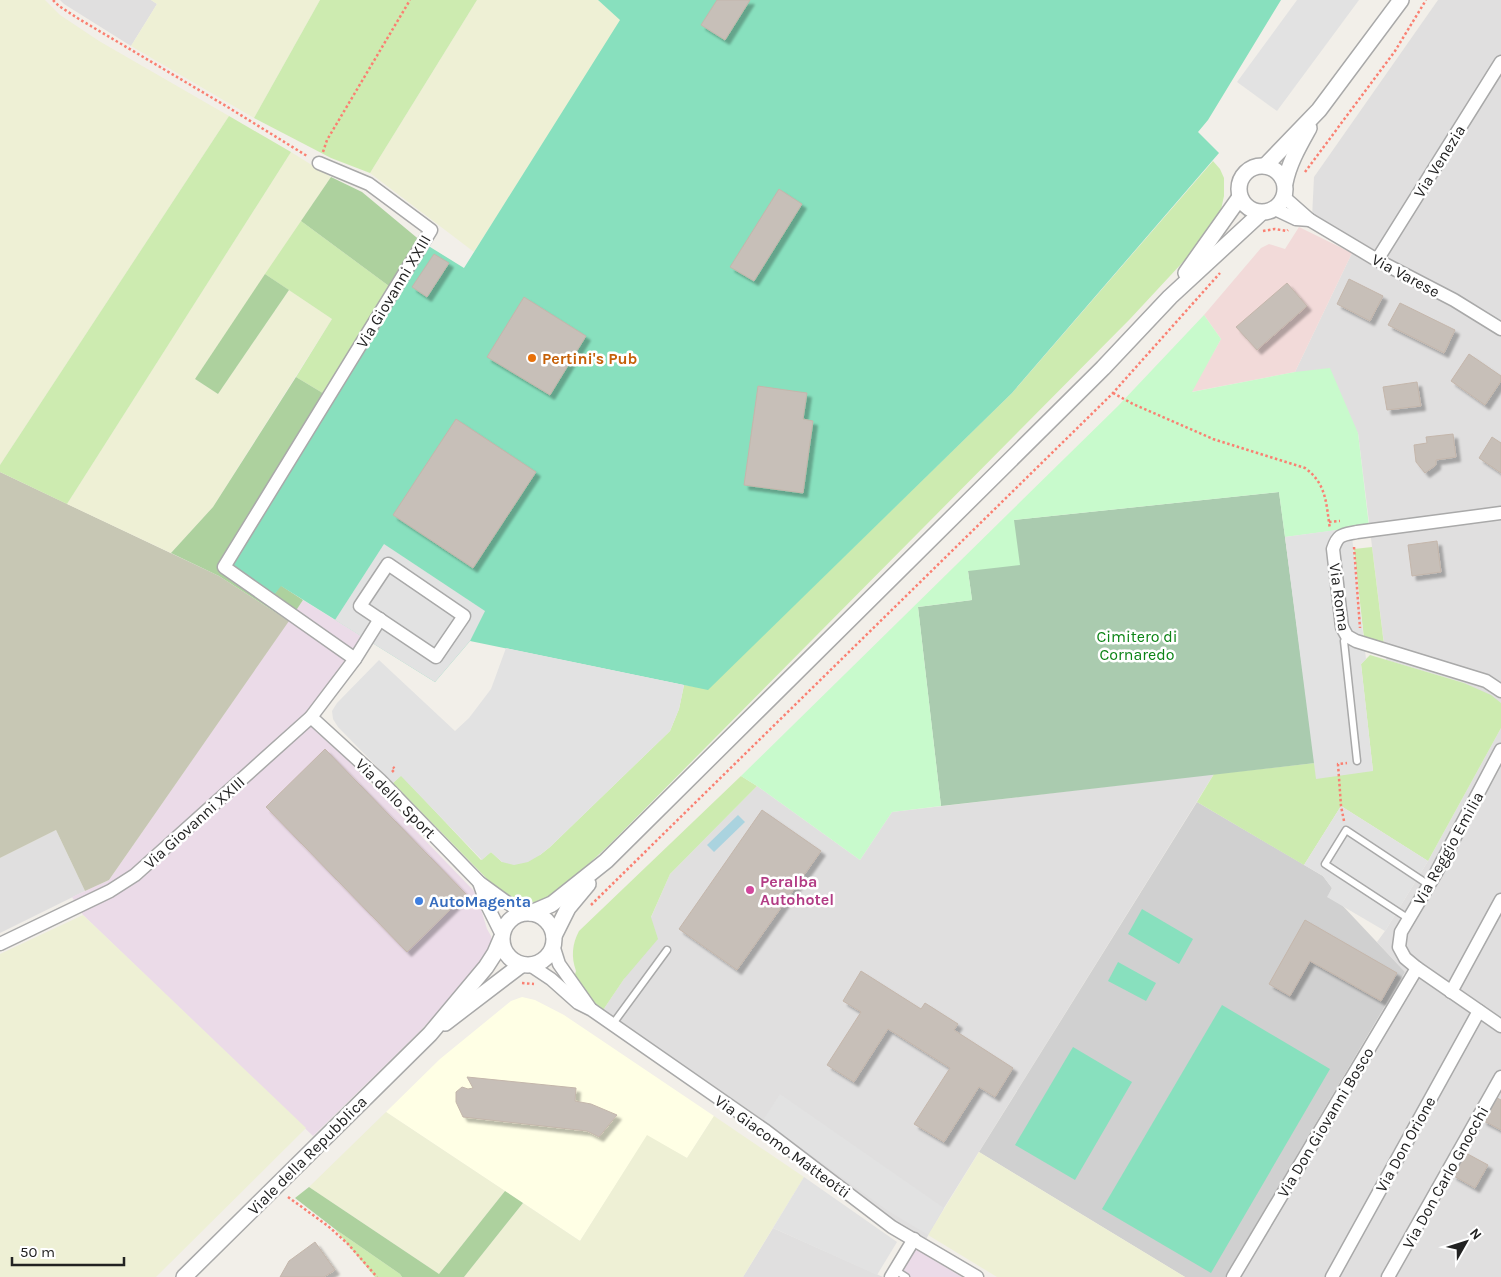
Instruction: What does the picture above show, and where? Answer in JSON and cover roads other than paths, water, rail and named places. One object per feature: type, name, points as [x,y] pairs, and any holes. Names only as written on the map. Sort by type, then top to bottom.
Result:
[{"type":"street","points":[[1265,166],[1319,110],[1401,0]]},
{"type":"street","name":"Via Venezia","points":[[1377,260],[1501,62]]},
{"type":"street","points":[[606,861],[544,908],[515,916],[509,921],[504,927],[502,937],[503,948],[513,961],[525,965],[538,963],[545,959],[550,952],[568,908],[606,861],[1096,375],[1170,297],[1268,211],[1280,204],[1291,160],[1319,110]]},
{"type":"street","name":"Via Giovanni XXIII","points":[[319,163],[369,184],[431,230],[224,567],[355,659]]},
{"type":"street","points":[[1268,211],[1248,208],[1243,203],[1238,189],[1243,174],[1257,166],[1272,168],[1278,171],[1285,190]]},
{"type":"street","name":"Via Varese","points":[[1285,190],[1310,220],[1377,260],[1454,300],[1501,329]]},
{"type":"street","points":[[1170,297],[1240,197]]},
{"type":"street","name":"Via Varese","points":[[1268,211],[1310,220]]},
{"type":"street","name":"Via Roma","points":[[1347,636],[1342,627],[1333,549],[1341,535],[1501,513]]},
{"type":"street","points":[[388,564],[464,616],[436,657],[380,619],[360,606],[388,564]]},
{"type":"street","name":"Via Giovanni XXIII","points":[[0,944],[110,891],[134,875],[311,718],[355,659],[380,619]]},
{"type":"street","points":[[1347,636],[1362,643],[1486,682],[1501,691]]},
{"type":"street","name":"Via dello Sport","points":[[311,718],[380,780],[479,882],[527,913]]},
{"type":"street","name":"Via Reggio Emilia","points":[[1417,968],[1398,947],[1401,932],[1429,886],[1501,750]]},
{"type":"street","name":"Via dello Sport","points":[[479,882],[502,937]]},
{"type":"street","points":[[1451,992],[1501,900]]},
{"type":"street","points":[[527,913],[540,916],[546,921],[551,928],[553,941]]},
{"type":"street","name":"Viale della Repubblica","points":[[184,1277],[430,1034],[486,967],[502,937]]},
{"type":"street","name":"Via Giacomo Matteotti","points":[[553,941],[560,964],[592,1010]]},
{"type":"street","name":"Via Giacomo Matteotti","points":[[525,965],[554,982],[570,997],[592,1010],[766,1131],[892,1227],[977,1277]]},
{"type":"street","name":"Viale della Repubblica","points":[[430,1034],[525,965]]},
{"type":"street","points":[[1417,968],[1501,1026]]},
{"type":"street","name":"Via Don Giovanni Bosco","points":[[1233,1277],[1417,968]]},
{"type":"street","name":"Via Don Orione","points":[[1332,1277],[1479,1011]]},
{"type":"street","name":"Via Don Carlo Gnocchi","points":[[1388,1277],[1501,1077]]},
{"type":"street","points":[[897,1275],[914,1239]]},
{"type":"lane","name":"Via Roma","points":[[1347,636],[1344,641],[1358,761]]},
{"type":"lane","points":[[1409,919],[1325,864],[1346,830],[1429,886]]},
{"type":"lane","points":[[612,1025],[667,950]]},
{"type":"water","points":[[738,815],[745,822],[714,852],[707,845]]},
{"type":"place","name":"Pertini's Pub","points":[[532,358]]},
{"type":"place","name":"Peralba Autohotel","points":[[750,890]]},
{"type":"place","name":"AutoMagenta","points":[[419,901]]},
{"type":"park label","name":"Cimitero di Cornaredo","points":[[1137,645]]}]
